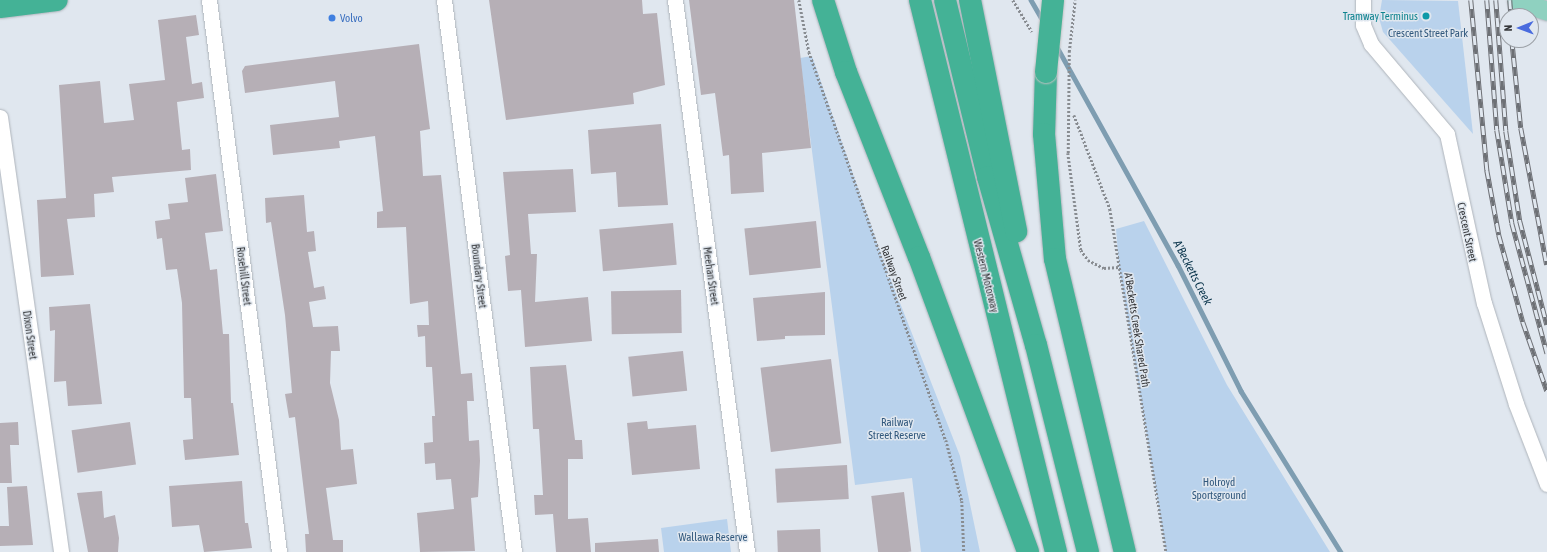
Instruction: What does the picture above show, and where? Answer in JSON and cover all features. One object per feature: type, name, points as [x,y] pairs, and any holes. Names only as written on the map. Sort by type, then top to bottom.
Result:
[{"type":"highway","points":[[0,7],[57,0]]},
{"type":"highway","points":[[823,0],[846,72],[919,257],[1028,552]]},
{"type":"highway","name":"Western Motorway","points":[[920,0],[1056,552]]},
{"type":"highway","points":[[1053,0],[1044,134],[1055,259],[1125,552]]},
{"type":"highway","points":[[971,5],[1036,345]]},
{"type":"highway","points":[[947,9],[988,177],[1036,345],[1088,552]]},
{"type":"main road","points":[[1517,1],[1547,11]]},
{"type":"street","name":"Rosehill Street","points":[[209,0],[279,552]]},
{"type":"street","name":"Boundary Street","points":[[444,0],[514,552]]},
{"type":"street","name":"Meehan Street","points":[[675,0],[748,552]]},
{"type":"street","name":"Crescent Street","points":[[1363,0],[1363,25],[1371,44],[1440,123],[1449,139],[1484,303],[1516,404],[1547,484]]},
{"type":"street","name":"Dixon Street","points":[[0,117],[61,552]]},
{"type":"path","name":"Railway Street","points":[[799,0],[809,52],[946,440],[962,501],[964,552]]},
{"type":"path","points":[[1013,0],[1036,40]]},
{"type":"path","points":[[1075,0],[1068,66],[1068,153],[1081,250],[1088,260],[1104,268],[1119,267]]},
{"type":"path","name":"A'Becketts Creek Shared Path","points":[[1074,115],[1110,209],[1166,552]]},
{"type":"green space","name":"Crescent Street Park","points":[[1382,0],[1458,1],[1473,134],[1383,32],[1379,18]]},
{"type":"green space","name":"Railway Street Reserve","points":[[812,56],[882,257],[960,456],[980,552],[921,552],[912,478],[855,485],[800,58]]},
{"type":"green space","name":"Holroyd Sportsground","points":[[1144,221],[1227,385],[1330,552],[1166,552],[1119,267],[1116,229]]},
{"type":"green space","name":"Wallawa Reserve","points":[[727,519],[731,552],[664,552],[661,528]]},
{"type":"building","points":[[489,0],[642,0],[643,14],[657,13],[665,85],[633,93],[634,104],[506,120]]},
{"type":"building","points":[[689,0],[794,0],[811,148],[762,153],[764,192],[731,194],[729,155],[723,156],[715,93],[701,95]]},
{"type":"building","points":[[196,15],[199,35],[186,37],[192,84],[202,82],[204,98],[177,102],[182,150],[190,149],[191,170],[112,177],[114,192],[94,194],[95,217],[67,219],[74,275],[41,277],[37,200],[66,198],[59,85],[100,81],[104,123],[134,120],[129,84],[165,80],[158,20]]},
{"type":"building","points":[[419,44],[430,129],[420,131],[423,176],[441,175],[461,374],[472,373],[474,401],[467,401],[469,441],[479,440],[480,461],[478,497],[471,498],[475,551],[420,552],[417,513],[454,509],[451,479],[436,480],[435,463],[425,464],[424,443],[433,442],[432,416],[435,416],[432,367],[426,367],[425,336],[418,337],[417,325],[429,325],[428,301],[410,304],[406,227],[377,228],[377,212],[383,211],[375,136],[339,141],[340,148],[273,155],[270,125],[339,117],[335,81],[245,93],[242,71],[245,66]]},
{"type":"building","points":[[661,124],[668,205],[618,207],[616,172],[591,174],[588,130]]},
{"type":"building","points":[[573,169],[576,212],[528,214],[531,254],[537,254],[535,302],[588,297],[592,341],[525,347],[521,290],[508,291],[505,256],[510,255],[503,172]]},
{"type":"building","points":[[216,174],[223,231],[205,233],[210,270],[217,269],[223,334],[229,334],[231,403],[233,403],[239,455],[185,460],[183,440],[193,439],[191,398],[184,398],[182,303],[177,269],[166,270],[162,238],[157,239],[155,221],[170,219],[168,204],[188,202],[185,178]]},
{"type":"building","points":[[304,195],[307,232],[314,231],[316,251],[308,252],[314,288],[324,286],[326,299],[309,302],[313,327],[338,326],[340,351],[331,351],[330,383],[339,420],[341,450],[353,449],[357,484],[326,488],[333,540],[343,540],[343,552],[306,552],[305,534],[309,534],[295,417],[289,418],[285,394],[292,393],[285,315],[271,222],[266,223],[265,198]]},
{"type":"building","points":[[816,221],[821,268],[749,275],[744,229]]},
{"type":"building","points":[[673,223],[677,265],[603,271],[599,229]]},
{"type":"building","points":[[681,290],[682,333],[612,334],[611,291]]},
{"type":"building","points":[[825,292],[825,335],[785,336],[785,339],[757,341],[753,298]]},
{"type":"building","points":[[90,304],[102,404],[68,406],[66,381],[54,382],[55,330],[50,331],[49,307]]},
{"type":"building","points":[[683,351],[687,391],[632,397],[628,357]]},
{"type":"building","points":[[831,359],[841,443],[771,452],[761,368]]},
{"type":"building","points":[[566,365],[575,440],[582,440],[583,459],[568,459],[568,519],[588,518],[591,552],[556,552],[553,514],[535,515],[534,495],[543,495],[539,429],[533,429],[530,367]]},
{"type":"building","points":[[647,421],[648,429],[696,425],[700,469],[632,475],[627,423]]},
{"type":"building","points":[[18,422],[19,445],[10,445],[12,483],[0,483],[0,423]]},
{"type":"building","points":[[130,422],[136,465],[78,473],[72,430]]},
{"type":"building","points":[[847,465],[849,499],[777,503],[775,469]]},
{"type":"building","points":[[242,481],[245,523],[248,523],[252,548],[204,552],[199,525],[172,527],[169,486]]},
{"type":"building","points":[[27,486],[33,545],[0,546],[0,526],[9,526],[7,487]]},
{"type":"building","points":[[102,491],[104,518],[115,515],[119,538],[118,552],[88,552],[77,493]]},
{"type":"building","points":[[904,492],[911,552],[878,552],[871,496]]},
{"type":"building","points":[[820,529],[821,552],[778,552],[777,531]]},
{"type":"building","points":[[658,539],[659,552],[595,552],[595,543]]},
{"type":"waterway","name":"A'Becketts Creek","points":[[1031,0],[1043,21]]},
{"type":"waterway","name":"A'Becketts Creek","points":[[1056,45],[1178,265],[1241,391],[1341,552]]},
{"type":"railway","points":[[1471,0],[1487,170],[1499,235],[1523,322],[1547,391]]},
{"type":"railway","points":[[1487,0],[1497,130],[1512,223],[1547,353]]},
{"type":"railway","points":[[1496,0],[1506,131],[1520,221],[1547,325]]},
{"type":"railway","points":[[1510,0],[1510,8]]},
{"type":"railway","points":[[1513,48],[1521,128],[1547,265]]},
{"type":"place","name":"Tramway Terminus","points":[[1426,16]]},
{"type":"place","name":"Volvo","points":[[332,18]]}]
